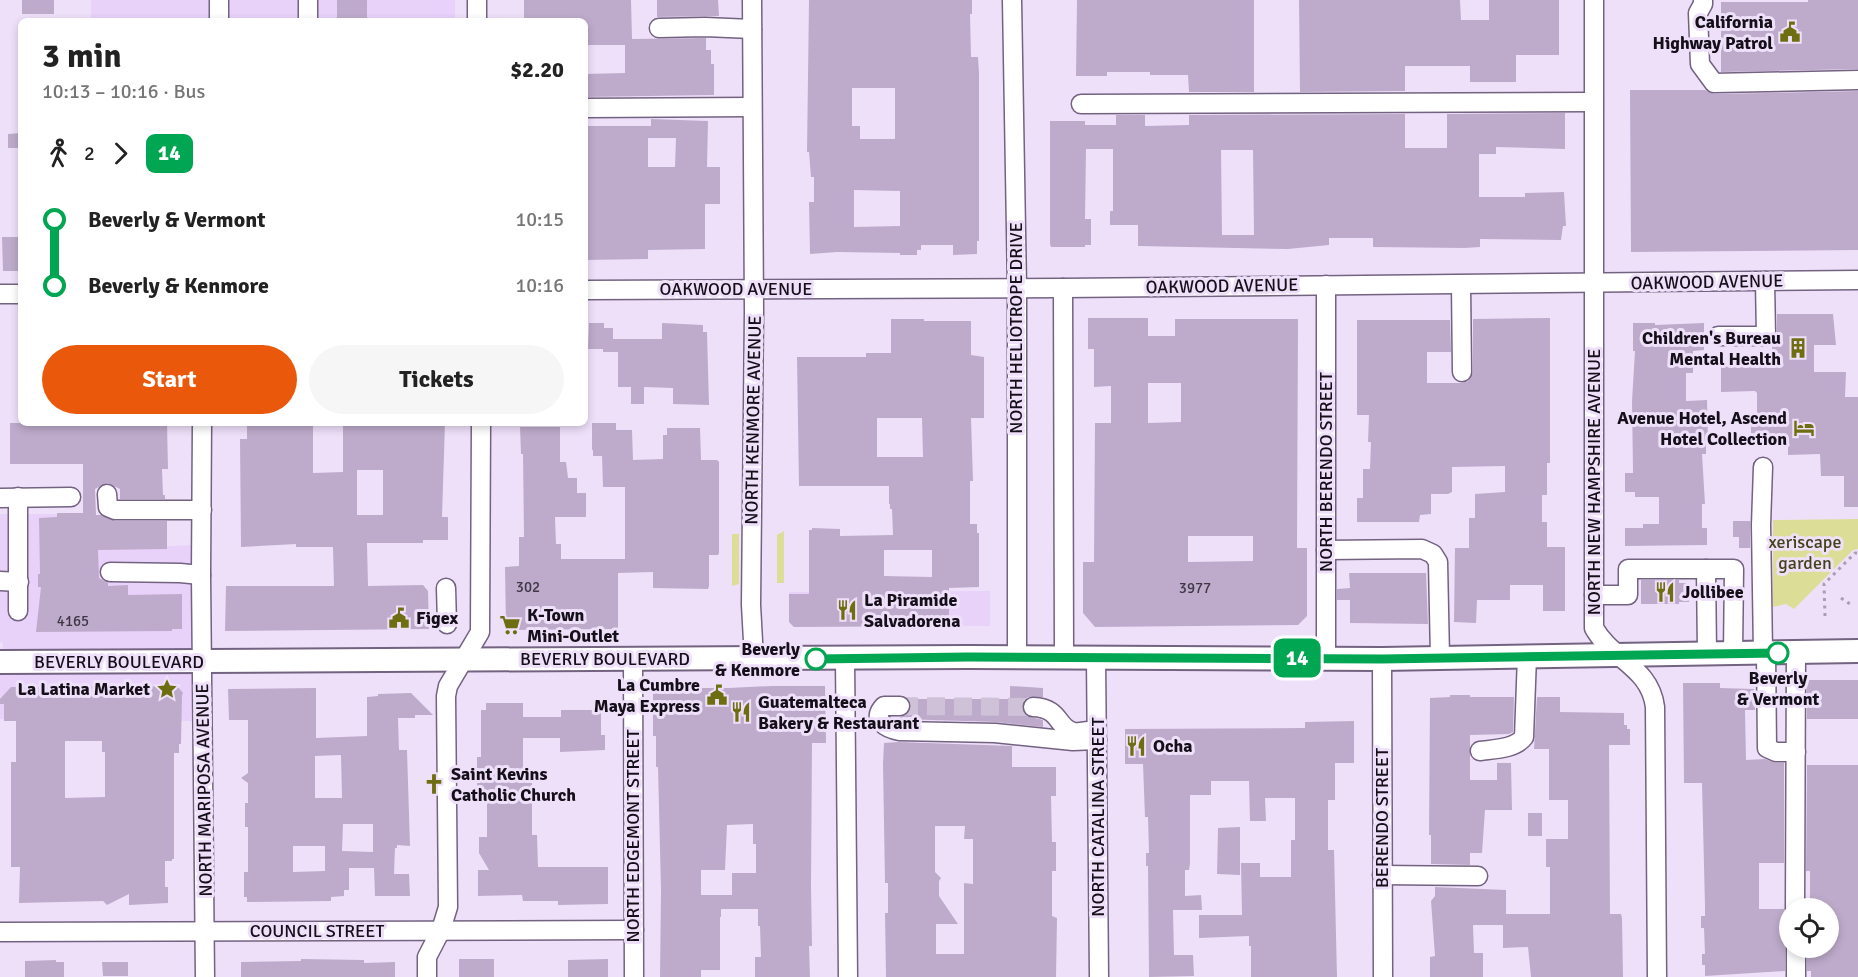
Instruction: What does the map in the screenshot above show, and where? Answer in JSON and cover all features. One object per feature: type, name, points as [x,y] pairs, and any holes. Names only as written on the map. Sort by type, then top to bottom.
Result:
[{"type":"main road","name":"BEVERLY BOULEVARD","points":[[0,662],[1017,657],[1382,659],[1858,651]]},
{"type":"street","points":[[219,0],[219,18]]},
{"type":"street","points":[[308,0],[308,18]]},
{"type":"street","points":[[477,0],[477,18]]},
{"type":"street","name":"NORTH KENMORE AVENUE","points":[[752,0],[754,289],[751,605],[754,659]]},
{"type":"street","name":"NORTH HELIOTROPE DRIVE","points":[[1012,0],[1017,288],[1017,657]]},
{"type":"street","name":"NORTH NEW HAMPSHIRE AVENUE","points":[[1594,0],[1594,628],[1601,640],[1650,686],[1655,708],[1657,977]]},
{"type":"street","points":[[1703,0],[1698,13],[1700,64],[1714,83],[1858,80]]},
{"type":"street","points":[[659,28],[752,29]]},
{"type":"street","points":[[1081,104],[1593,102]]},
{"type":"street","points":[[588,108],[752,107]]},
{"type":"street","name":"OAKWOOD AVENUE","points":[[588,290],[1461,285],[1858,280]]},
{"type":"street","points":[[1718,336],[1766,336],[1765,281]]},
{"type":"street","name":"NORTH BERENDO STREET","points":[[1326,285],[1326,658]]},
{"type":"street","points":[[1461,285],[1462,372]]},
{"type":"street","points":[[1063,288],[1064,657]]},
{"type":"street","points":[[0,294],[18,294]]},
{"type":"street","name":"NORTH MARIPOSA AVENUE","points":[[202,426],[201,575],[205,977]]},
{"type":"street","points":[[427,977],[427,957],[441,930],[448,907],[446,696],[448,686],[480,632],[481,426]]},
{"type":"street","points":[[1763,466],[1761,525],[1767,748],[1776,752],[1796,752]]},
{"type":"street","points":[[107,494],[108,507],[115,510],[202,510]]},
{"type":"street","points":[[18,611],[19,582],[9,497],[71,497]]},
{"type":"street","points":[[1326,550],[1422,549],[1433,554],[1437,562],[1440,658]]},
{"type":"street","points":[[1594,595],[1628,595],[1628,569],[1734,569],[1733,653]]},
{"type":"street","points":[[1706,569],[1707,653]]},
{"type":"street","points":[[110,572],[201,575]]},
{"type":"street","points":[[0,581],[19,582]]},
{"type":"street","points":[[446,588],[447,617],[480,610]]},
{"type":"street","points":[[1796,652],[1796,898]]},
{"type":"street","points":[[1480,751],[1508,747],[1520,742],[1524,737],[1527,656]]},
{"type":"street","name":"NORTH CATALINA STREET","points":[[1096,658],[1099,977]]},
{"type":"street","name":"NORTH EDGEMONT STREET","points":[[633,659],[634,977]]},
{"type":"street","points":[[845,659],[848,977]]},
{"type":"street","name":"BERENDO STREET","points":[[1382,659],[1383,977]]},
{"type":"street","points":[[900,706],[884,706],[879,710],[881,724],[900,731],[995,733],[1073,741],[1097,736]]},
{"type":"street","points":[[1033,707],[1051,710],[1073,732],[1097,736]]},
{"type":"street","points":[[1382,875],[1478,876]]},
{"type":"street","name":"COUNCIL STREET","points":[[0,933],[634,930]]},
{"type":"street","points":[[1796,958],[1796,977]]},
{"type":"path","points":[[1825,616],[1824,584],[1855,553],[1858,553]]},
{"type":"path","points":[[1841,598],[1850,604]]},
{"type":"path","points":[[803,722],[827,722]]},
{"type":"shaded area","points":[[91,0],[455,0],[455,18],[91,18]]},
{"type":"shaded area","points":[[0,514],[86,514],[89,550],[194,545],[195,721],[0,719],[0,670],[3,643],[0,642]]},
{"type":"shaded area","points":[[990,591],[990,626],[794,627],[789,622],[789,592]]},
{"type":"green space","name":"xeriscape garden","points":[[1858,519],[1858,549],[1853,550],[1794,609],[1786,604],[1773,607],[1773,520]]},
{"type":"green space","points":[[784,531],[784,583],[777,583],[777,535]]},
{"type":"green space","points":[[732,534],[739,534],[739,584],[732,586]]},
{"type":"building","points":[[22,0],[54,0],[54,14],[22,14]]},
{"type":"building","points":[[337,0],[367,0],[367,18],[337,18]]},
{"type":"building","points":[[524,0],[631,0],[632,39],[706,38],[706,50],[711,50],[711,64],[714,64],[714,95],[588,97],[588,74],[625,73],[625,45],[588,45],[588,18],[524,18]]},
{"type":"building","points":[[657,0],[718,0],[719,16],[657,17]]},
{"type":"building","points":[[809,0],[972,0],[971,57],[978,57],[979,73],[979,241],[977,241],[977,254],[953,255],[953,245],[921,245],[921,250],[917,250],[917,255],[837,252],[810,254],[809,202],[814,202],[814,177],[811,177],[809,152],[807,152]],"holes":[[[852,88],[895,88],[895,139],[860,139],[860,126],[852,126]],[[854,190],[900,191],[900,226],[854,227]]]},
{"type":"building","points":[[1077,0],[1254,0],[1254,92],[1189,92],[1188,75],[1107,72],[1107,76],[1076,76]]},
{"type":"building","points":[[1299,0],[1460,0],[1461,20],[1489,20],[1489,0],[1559,0],[1559,55],[1516,55],[1516,82],[1470,82],[1470,66],[1405,66],[1405,91],[1300,92]]},
{"type":"building","name":"California Highway Patrol","points":[[1808,0],[1858,0],[1858,69],[1721,72],[1721,2],[1808,2]]},
{"type":"building","points":[[1630,90],[1705,90],[1714,94],[1858,91],[1858,250],[1631,252]]},
{"type":"building","points":[[1565,113],[1565,149],[1496,147],[1496,154],[1479,154],[1479,197],[1525,197],[1525,193],[1564,192],[1566,226],[1563,226],[1561,240],[1480,239],[1480,247],[1464,248],[1373,247],[1373,238],[1329,238],[1329,245],[1288,249],[1138,246],[1138,225],[1110,225],[1110,211],[1113,211],[1113,149],[1086,149],[1085,219],[1091,219],[1091,245],[1051,247],[1050,244],[1050,121],[1085,121],[1085,125],[1116,125],[1116,115],[1145,115],[1145,126],[1189,125],[1189,115],[1405,114],[1405,148],[1447,148],[1447,114]],"holes":[[[1221,150],[1253,150],[1254,235],[1222,235]]]},
{"type":"building","points":[[651,119],[708,121],[707,167],[720,167],[720,204],[705,204],[705,249],[648,250],[648,259],[588,260],[588,126],[651,126]],"holes":[[[648,138],[676,138],[675,167],[648,167]]]},
{"type":"building","points":[[18,133],[18,148],[8,148],[8,134]]},
{"type":"building","points":[[2,237],[18,237],[18,271],[3,271]]},
{"type":"building","points":[[1777,314],[1833,314],[1836,345],[1814,345],[1814,372],[1846,372],[1845,397],[1858,397],[1858,507],[1844,507],[1844,476],[1821,476],[1820,454],[1788,455],[1788,437],[1751,435],[1751,422],[1757,422],[1757,393],[1755,391],[1721,392],[1721,366],[1772,363],[1772,345],[1777,336]]},
{"type":"building","points":[[1088,318],[1148,318],[1148,336],[1175,336],[1175,319],[1298,319],[1297,548],[1307,548],[1307,616],[1298,625],[1095,627],[1083,613],[1083,562],[1094,562],[1095,423],[1111,423],[1111,386],[1094,387],[1094,349],[1088,349]],"holes":[[[1148,383],[1181,383],[1181,422],[1148,423]],[[1188,536],[1253,536],[1253,561],[1188,562]]]},
{"type":"building","points":[[1550,318],[1550,463],[1547,463],[1547,495],[1542,495],[1542,522],[1547,522],[1547,547],[1565,547],[1565,611],[1543,611],[1543,585],[1510,585],[1510,600],[1477,600],[1476,623],[1454,622],[1455,548],[1469,548],[1469,518],[1475,518],[1475,494],[1505,492],[1505,466],[1452,467],[1452,492],[1431,494],[1431,514],[1420,515],[1419,522],[1357,522],[1357,498],[1363,498],[1363,469],[1370,469],[1371,442],[1368,442],[1369,415],[1357,415],[1357,320],[1450,320],[1451,352],[1427,352],[1427,383],[1462,383],[1468,381],[1473,372],[1473,319]]},
{"type":"building","points":[[891,319],[971,321],[971,355],[984,357],[984,418],[971,418],[973,481],[970,481],[970,524],[977,524],[977,533],[979,533],[979,587],[949,588],[949,626],[794,627],[789,622],[789,594],[809,594],[809,530],[812,528],[840,529],[840,536],[893,535],[889,486],[799,486],[797,357],[866,357],[866,353],[891,353]],"holes":[[[877,418],[922,418],[923,457],[877,457]],[[884,550],[932,550],[932,577],[884,576]]]},
{"type":"building","points":[[589,323],[604,323],[604,328],[613,328],[613,339],[662,339],[662,323],[703,325],[703,332],[707,332],[709,405],[673,404],[673,388],[644,387],[644,404],[631,404],[631,387],[618,387],[618,352],[588,349]]},
{"type":"building","points":[[1633,323],[1655,323],[1655,325],[1704,323],[1704,350],[1693,351],[1693,373],[1686,373],[1686,401],[1707,400],[1708,440],[1706,440],[1706,454],[1702,454],[1705,504],[1702,504],[1702,528],[1707,528],[1707,545],[1625,546],[1625,528],[1643,528],[1643,524],[1659,524],[1659,497],[1635,497],[1635,492],[1625,492],[1625,473],[1633,473],[1632,401],[1635,351],[1633,351]]},
{"type":"building","points":[[10,423],[18,423],[18,426],[167,426],[168,469],[162,469],[165,499],[120,499],[120,489],[107,483],[95,489],[96,515],[115,521],[167,521],[167,549],[98,550],[99,578],[108,583],[108,586],[128,585],[128,595],[182,594],[182,629],[36,632],[41,587],[38,587],[38,574],[40,574],[39,518],[57,517],[57,513],[83,513],[83,464],[10,464]]},
{"type":"building","points":[[592,423],[616,423],[616,430],[632,430],[633,460],[663,459],[663,435],[667,435],[667,428],[700,428],[701,460],[719,462],[719,553],[709,555],[708,589],[653,588],[653,572],[618,573],[618,629],[506,630],[505,567],[519,566],[519,537],[524,537],[523,454],[521,454],[520,427],[560,427],[560,462],[566,462],[568,478],[577,478],[577,493],[586,493],[586,517],[555,517],[556,544],[561,544],[561,559],[625,559],[625,487],[603,487],[602,456],[593,456]]},
{"type":"building","points":[[247,426],[313,426],[313,473],[343,472],[343,426],[445,426],[442,517],[448,517],[448,540],[423,540],[423,543],[367,543],[368,586],[423,585],[428,591],[429,629],[225,631],[226,586],[334,586],[333,547],[296,547],[296,544],[241,547],[240,439],[247,439]],"holes":[[[357,470],[383,470],[383,515],[357,515]]]},
{"type":"building","points":[[1733,521],[1750,521],[1750,548],[1739,548],[1739,537],[1733,537]]},
{"type":"building","points":[[1349,573],[1426,573],[1428,624],[1350,623],[1350,600],[1337,600],[1337,589],[1350,588]]},
{"type":"building","name":"Jollibee","points":[[1641,580],[1679,580],[1679,583],[1689,583],[1689,602],[1641,604]]},
{"type":"building","points":[[1807,680],[1858,680],[1858,719],[1807,719]]},
{"type":"building","points":[[1683,683],[1720,683],[1720,688],[1754,689],[1755,710],[1745,710],[1746,760],[1765,759],[1784,763],[1784,863],[1759,863],[1759,909],[1779,909],[1779,958],[1785,958],[1785,971],[1705,976],[1705,965],[1702,965],[1702,954],[1705,954],[1704,928],[1701,928],[1701,916],[1705,916],[1702,783],[1684,783]]},
{"type":"building","points":[[177,686],[183,693],[181,744],[179,744],[179,753],[174,753],[174,859],[165,861],[165,887],[168,887],[168,903],[129,905],[129,894],[107,905],[103,901],[19,903],[20,867],[11,867],[11,762],[16,762],[16,721],[4,721],[4,704],[0,704],[0,699],[11,687]],"holes":[[[65,741],[102,741],[102,752],[105,752],[105,797],[65,798]]]},
{"type":"building","points":[[825,686],[826,743],[812,743],[810,977],[755,977],[755,957],[761,957],[758,909],[721,909],[720,970],[701,970],[701,977],[660,977],[661,890],[658,767],[656,767],[656,736],[653,736],[653,688]],"holes":[[[753,824],[753,844],[756,844],[756,873],[732,873],[732,895],[701,895],[701,870],[725,870],[727,825]]]},
{"type":"building","points":[[1010,686],[1043,688],[1043,697],[1028,697],[1022,706],[1027,716],[1043,720],[1043,727],[995,722],[900,719],[910,711],[911,705],[908,699],[1010,699]]},
{"type":"building","points":[[316,688],[316,738],[367,736],[367,697],[378,696],[378,694],[411,693],[433,715],[398,718],[399,750],[407,750],[410,846],[397,845],[395,848],[394,874],[409,874],[410,896],[375,896],[374,868],[349,868],[349,890],[344,890],[344,896],[331,897],[331,901],[247,902],[247,897],[244,897],[244,872],[248,872],[248,827],[245,827],[245,803],[248,803],[248,783],[241,778],[248,773],[248,720],[229,720],[228,689]],"holes":[[[341,755],[342,798],[315,798],[315,756]],[[343,824],[373,824],[373,852],[342,851]],[[293,846],[325,846],[325,871],[293,872]]]},
{"type":"building","points":[[1450,695],[1514,697],[1513,732],[1470,735],[1470,780],[1497,780],[1497,763],[1511,763],[1512,810],[1485,810],[1482,853],[1470,853],[1470,865],[1431,864],[1431,835],[1429,835],[1430,698],[1450,697]]},
{"type":"building","points":[[1537,697],[1560,697],[1560,712],[1624,713],[1624,725],[1630,729],[1630,745],[1609,745],[1610,914],[1621,914],[1622,918],[1623,977],[1531,977],[1528,947],[1503,948],[1503,925],[1473,925],[1474,953],[1483,953],[1483,977],[1430,977],[1430,957],[1435,956],[1431,901],[1435,896],[1435,887],[1506,890],[1506,914],[1550,914],[1550,867],[1546,867],[1546,839],[1568,839],[1568,800],[1549,800],[1549,749],[1534,749]]},
{"type":"building","points":[[486,703],[523,703],[523,717],[561,717],[561,710],[601,710],[601,735],[605,735],[605,750],[560,752],[560,738],[523,738],[523,781],[532,781],[532,835],[537,835],[538,867],[608,867],[608,904],[558,905],[558,901],[523,901],[522,895],[478,896],[478,870],[489,870],[479,853],[479,837],[487,837],[487,797],[477,794],[477,757],[481,757],[481,710],[486,710]]},
{"type":"building","points":[[1354,721],[1354,763],[1335,763],[1335,800],[1328,800],[1328,850],[1334,850],[1337,977],[1251,977],[1249,936],[1199,938],[1199,915],[1242,915],[1241,863],[1260,863],[1260,877],[1291,877],[1291,840],[1295,840],[1295,798],[1265,798],[1266,821],[1250,821],[1249,781],[1211,781],[1211,795],[1190,795],[1190,863],[1189,870],[1185,870],[1185,896],[1201,895],[1202,910],[1173,910],[1174,955],[1193,955],[1194,976],[1149,977],[1148,866],[1146,866],[1146,853],[1149,853],[1148,817],[1145,817],[1143,764],[1125,764],[1125,729],[1305,728],[1305,722]]},
{"type":"building","points":[[884,743],[1012,746],[1012,767],[1056,767],[1056,796],[1051,796],[1052,842],[1056,842],[1056,871],[1052,871],[1052,916],[1057,918],[1056,977],[886,977],[885,913],[888,913],[888,883],[885,883]],"holes":[[[935,826],[965,826],[964,839],[973,839],[973,884],[964,883],[964,954],[936,954],[936,924],[958,924],[939,896],[941,878],[935,872]]]},
{"type":"building","points":[[1807,765],[1858,765],[1858,977],[1811,977],[1811,971],[1807,971],[1807,958],[1839,958],[1839,898],[1810,898],[1810,871],[1806,871]]},
{"type":"building","points":[[1528,813],[1542,813],[1542,836],[1528,836]]},
{"type":"building","points":[[1240,827],[1240,875],[1217,874],[1218,828]]},
{"type":"building","points":[[301,959],[364,960],[364,963],[395,962],[395,977],[241,977],[241,962],[301,961]]},
{"type":"building","points":[[459,959],[494,959],[494,977],[459,977]]},
{"type":"building","points":[[608,959],[608,977],[568,977],[568,960]]},
{"type":"building","points":[[56,960],[56,962],[64,962],[64,977],[25,977],[25,961]]},
{"type":"building","points":[[102,962],[128,962],[128,976],[103,976]]},
{"type":"tunnel","points":[[900,706],[1033,707]]},
{"type":"bus line","name":"14","points":[[816,659],[968,657],[1382,659],[1778,653]]},
{"type":"place","name":"California Highway Patrol","points":[[1790,32]]},
{"type":"place","name":"Children's Bureau Mental Health","points":[[1798,348]]},
{"type":"place","name":"Avenue Hotel, Ascend Hotel Collection","points":[[1804,428]]},
{"type":"place","name":"Jollibee","points":[[1665,592]]},
{"type":"place","name":"La Piramide Salvadorena","points":[[847,610]]},
{"type":"place","name":"Figex","points":[[399,618]]},
{"type":"place","name":"K-Town Mini-Outlet","points":[[510,625]]},
{"type":"place","name":"Beverly & Vermont","points":[[1778,653]]},
{"type":"place","name":"Beverly & Kenmore","points":[[816,659]]},
{"type":"place","name":"La Latina Market","points":[[167,689]]},
{"type":"place","name":"La Cumbre Maya Express","points":[[717,695]]},
{"type":"place","name":"Guatemalteca Bakery & Restaurant","points":[[741,712]]},
{"type":"place","name":"Ocha","points":[[1136,746]]},
{"type":"place","name":"Saint Kevins Catholic Church","points":[[434,784]]}]
